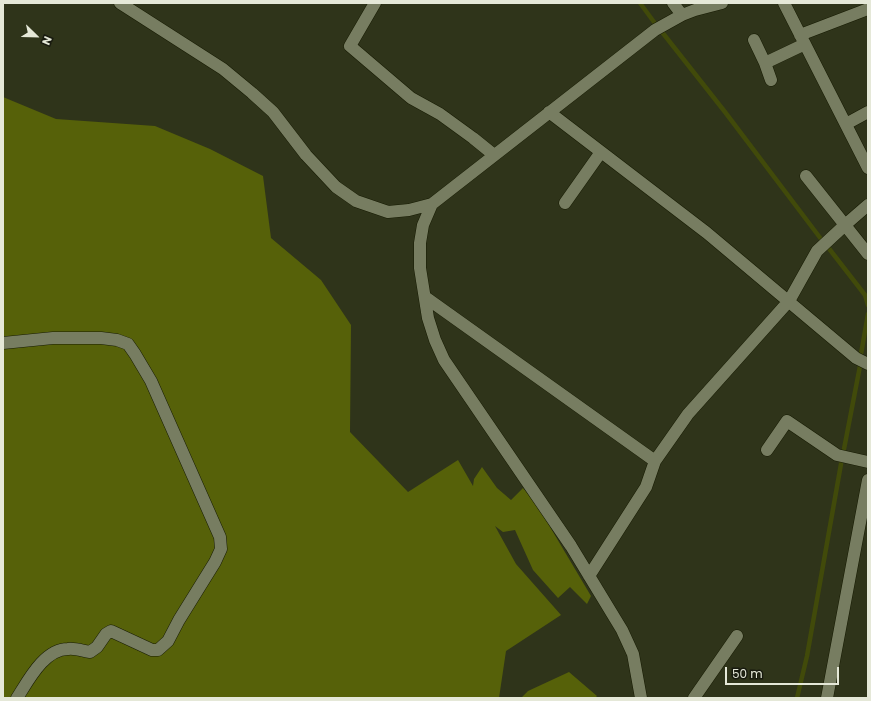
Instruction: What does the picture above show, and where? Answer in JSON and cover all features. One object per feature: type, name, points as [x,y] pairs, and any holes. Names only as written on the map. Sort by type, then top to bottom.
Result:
[{"type":"street","points":[[120,3],[223,69],[252,93],[273,112],[306,155],[336,187],[356,201],[388,212],[409,210],[432,204],[655,30],[682,15],[722,3]]},
{"type":"street","points":[[375,3],[350,46],[411,98],[440,114],[494,155]]},
{"type":"street","points":[[673,3],[682,15]]},
{"type":"street","points":[[784,3],[868,168]]},
{"type":"street","points":[[765,63],[803,39],[868,9]]},
{"type":"street","points":[[754,40],[771,80]]},
{"type":"street","points":[[549,112],[707,233],[856,358],[868,364]]},
{"type":"street","points":[[846,124],[868,112]]},
{"type":"street","points":[[566,203],[601,152]]},
{"type":"street","points":[[806,176],[868,254]]},
{"type":"street","points":[[432,204],[423,225],[420,243],[420,268],[428,318],[435,340],[444,360],[571,546],[622,630],[633,654],[641,698]]},
{"type":"street","points":[[589,576],[646,487],[655,460],[688,414],[789,301],[817,251],[868,205]]},
{"type":"street","points":[[425,297],[655,460]]},
{"type":"street","points":[[3,343],[53,338],[101,338],[116,340],[128,344],[151,381],[220,537],[221,549],[215,562],[179,620],[168,641],[158,650],[152,650],[111,631],[106,634],[98,647],[90,652],[67,649],[53,654],[38,666],[17,698]]},
{"type":"street","points":[[767,450],[787,421],[837,455],[868,462]]},
{"type":"street","points":[[828,698],[868,480]]},
{"type":"street","points":[[694,698],[737,636]]},
{"type":"green space","points":[[3,97],[56,119],[155,126],[210,149],[263,176],[271,238],[321,280],[351,325],[350,432],[408,492],[458,460],[473,486],[474,479],[482,467],[497,488],[511,500],[523,488],[537,505],[591,596],[587,604],[570,587],[558,598],[533,570],[515,530],[503,532],[495,526],[516,564],[561,615],[506,651],[499,698],[3,698]]},
{"type":"green space","points":[[569,672],[597,696],[595,698],[521,698],[528,691]]},
{"type":"waterway","points":[[640,3],[654,22]]},
{"type":"waterway","points":[[662,32],[725,112],[821,239]]},
{"type":"waterway","points":[[827,246],[865,295],[868,305]]},
{"type":"waterway","points":[[861,354],[868,314]]},
{"type":"waterway","points":[[844,449],[860,366]]},
{"type":"waterway","points":[[797,698],[807,656],[841,464]]}]
